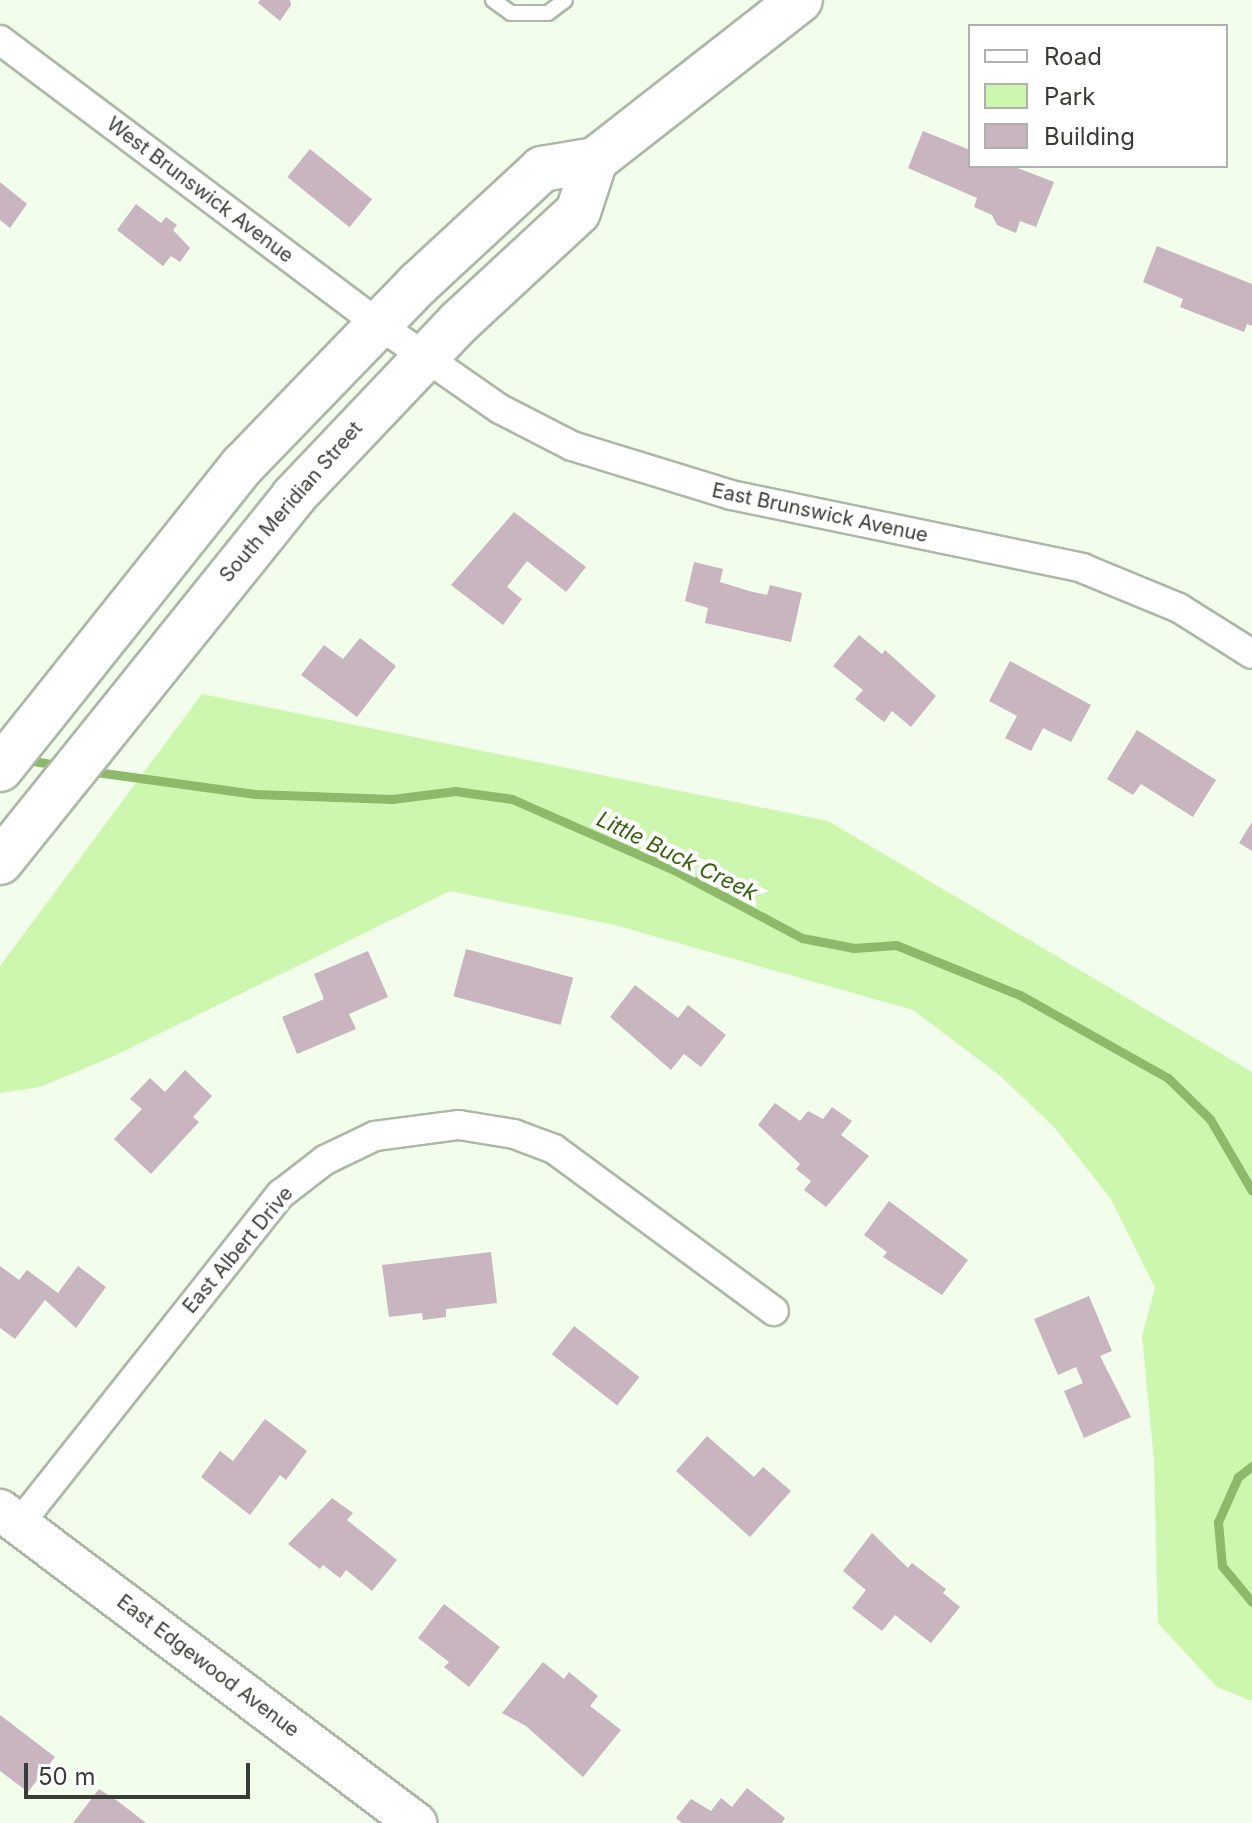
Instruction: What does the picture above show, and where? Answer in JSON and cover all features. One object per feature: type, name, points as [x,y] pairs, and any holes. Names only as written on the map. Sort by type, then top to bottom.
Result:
[{"type":"main road","name":"South Meridian Street","points":[[5,855],[141,680],[293,497],[401,340],[542,169],[595,160],[800,0]]},
{"type":"main road","name":"South Meridian Street","points":[[0,769],[243,465],[401,340],[578,212],[595,160]]},
{"type":"main road","name":"East Edgewood Avenue","points":[[9,1517],[416,1823]]},
{"type":"street","name":"West Brunswick Avenue","points":[[0,40],[401,340]]},
{"type":"street","name":"East Brunswick Avenue","points":[[401,340],[500,409],[572,446],[731,495],[1082,568],[1179,608],[1252,654]]},
{"type":"street","name":"East Albert Drive","points":[[9,1517],[281,1194],[325,1160],[388,1132],[459,1125],[514,1134],[554,1149],[774,1311]]},
{"type":"lane","points":[[493,0],[511,13],[548,13],[565,0]]},
{"type":"green space","points":[[202,694],[828,821],[1252,1072],[1252,1701],[1217,1687],[1158,1623],[1154,1460],[1142,1336],[1155,1288],[1111,1199],[1055,1128],[998,1074],[913,1010],[615,925],[450,891],[114,1056],[40,1087],[0,1093],[0,966]]},
{"type":"building","points":[[260,0],[290,0],[291,5],[280,21],[258,3]]},
{"type":"building","points":[[923,131],[968,149],[968,168],[1017,168],[1054,182],[1036,227],[1020,221],[1016,233],[997,225],[992,215],[974,207],[977,198],[908,168]]},
{"type":"building","points":[[310,149],[372,199],[350,227],[287,177]]},
{"type":"building","points":[[0,182],[27,204],[10,228],[0,220]]},
{"type":"building","points":[[136,204],[161,223],[166,217],[177,225],[173,230],[190,248],[180,262],[171,256],[163,266],[117,230]]},
{"type":"building","points":[[1157,246],[1252,284],[1252,326],[1247,324],[1244,332],[1180,307],[1183,299],[1143,282]]},
{"type":"building","points":[[514,512],[586,567],[566,592],[527,561],[507,587],[522,599],[503,625],[451,585]]},
{"type":"building","points":[[694,562],[723,569],[720,582],[749,591],[767,595],[770,585],[802,593],[791,642],[705,623],[708,608],[685,601]]},
{"type":"building","points":[[859,635],[882,654],[885,650],[936,696],[911,727],[892,711],[884,722],[855,699],[863,690],[833,666]]},
{"type":"building","points":[[360,638],[396,666],[357,717],[301,675],[324,645],[343,659]]},
{"type":"building","points":[[1010,661],[1091,705],[1071,742],[1043,728],[1031,751],[1005,738],[1017,716],[989,701]]},
{"type":"building","points":[[1137,730],[1216,780],[1193,817],[1141,784],[1133,795],[1107,779]]},
{"type":"building","points":[[1252,822],[1252,851],[1239,843]]},
{"type":"building","points":[[466,949],[573,978],[561,1025],[453,996]]},
{"type":"building","points":[[368,951],[388,997],[349,1014],[356,1029],[297,1054],[282,1017],[324,999],[314,974]]},
{"type":"building","points":[[635,985],[678,1018],[688,1005],[726,1035],[701,1067],[684,1054],[671,1070],[610,1017]]},
{"type":"building","points":[[185,1070],[212,1096],[193,1117],[199,1122],[151,1174],[114,1139],[142,1109],[130,1099],[150,1078],[165,1092]]},
{"type":"building","points":[[775,1103],[800,1121],[808,1111],[823,1119],[832,1107],[852,1121],[841,1135],[869,1156],[826,1207],[804,1190],[811,1181],[796,1169],[800,1164],[758,1125]]},
{"type":"building","points":[[889,1201],[968,1260],[942,1295],[883,1257],[887,1252],[864,1235]]},
{"type":"building","points":[[491,1252],[497,1303],[446,1309],[446,1317],[423,1320],[422,1313],[389,1317],[382,1265]]},
{"type":"building","points":[[0,1266],[19,1280],[27,1270],[58,1293],[78,1266],[106,1287],[76,1328],[45,1300],[15,1339],[0,1328]]},
{"type":"building","points":[[1089,1296],[1112,1351],[1100,1356],[1131,1417],[1084,1438],[1064,1391],[1083,1383],[1076,1367],[1058,1375],[1034,1319]]},
{"type":"building","points":[[574,1326],[639,1377],[617,1405],[552,1354]]},
{"type":"building","points":[[265,1419],[307,1451],[286,1480],[280,1475],[250,1515],[201,1477],[220,1451],[233,1461]]},
{"type":"building","points":[[707,1436],[754,1477],[763,1467],[791,1491],[750,1537],[676,1471]]},
{"type":"building","points":[[332,1498],[353,1513],[347,1520],[397,1560],[372,1591],[346,1570],[340,1578],[323,1565],[320,1569],[288,1544]]},
{"type":"building","points":[[872,1533],[908,1568],[912,1563],[946,1589],[943,1593],[960,1607],[931,1643],[895,1615],[882,1631],[852,1608],[866,1590],[843,1571]]},
{"type":"building","points":[[444,1604],[500,1647],[469,1687],[444,1667],[449,1662],[418,1638]]},
{"type":"building","points":[[543,1662],[564,1679],[569,1672],[598,1696],[590,1706],[621,1730],[583,1777],[526,1726],[502,1713]]},
{"type":"building","points":[[0,1715],[55,1757],[28,1792],[0,1771]]},
{"type":"building","points":[[747,1788],[785,1818],[782,1823],[682,1823],[676,1818],[691,1799],[711,1811],[721,1798],[732,1807]]},
{"type":"building","points":[[99,1789],[119,1802],[146,1823],[73,1823]]},
{"type":"waterway","name":"Little Buck Creek","points":[[22,759],[63,766]]},
{"type":"waterway","name":"Little Buck Creek","points":[[89,771],[255,794],[392,799],[455,791],[512,799],[676,871],[802,938],[854,948],[896,945],[1020,995],[1168,1078],[1210,1119],[1252,1191]]},
{"type":"waterway","name":"Little Buck Creek","points":[[1252,1466],[1238,1477],[1218,1522],[1222,1566],[1252,1602]]}]
